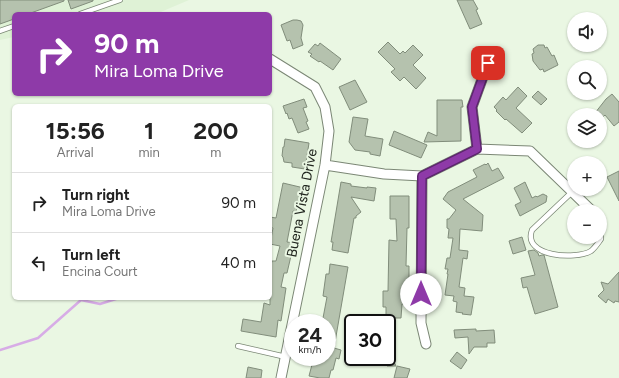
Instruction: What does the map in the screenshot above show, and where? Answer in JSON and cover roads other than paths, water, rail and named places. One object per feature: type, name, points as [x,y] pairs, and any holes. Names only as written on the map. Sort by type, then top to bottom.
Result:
[{"type":"street","name":"Buena Vista Drive","points":[[272,60],[315,87],[325,107],[329,131],[325,164],[295,314]]},
{"type":"street","points":[[477,149],[472,107],[488,63]]},
{"type":"street","points":[[325,164],[384,174],[422,176],[477,149],[530,151],[567,187]]},
{"type":"street","points":[[422,176],[421,323],[426,344]]},
{"type":"street","points":[[576,196],[585,204]]},
{"type":"street","name":"Buena Vista Drive","points":[[281,378],[284,365]]},
{"type":"lane","points":[[86,12],[120,0]]},
{"type":"lane","points":[[0,31],[12,27]]},
{"type":"lane","points":[[568,196],[532,230],[530,236],[534,246],[541,251],[554,255],[578,255],[589,251],[597,244]]},
{"type":"lane","points":[[238,346],[284,357]]},
{"type":"waterway","points":[[81,300],[100,304],[113,300]]},
{"type":"waterway","points":[[0,350],[38,338],[81,300]]}]
